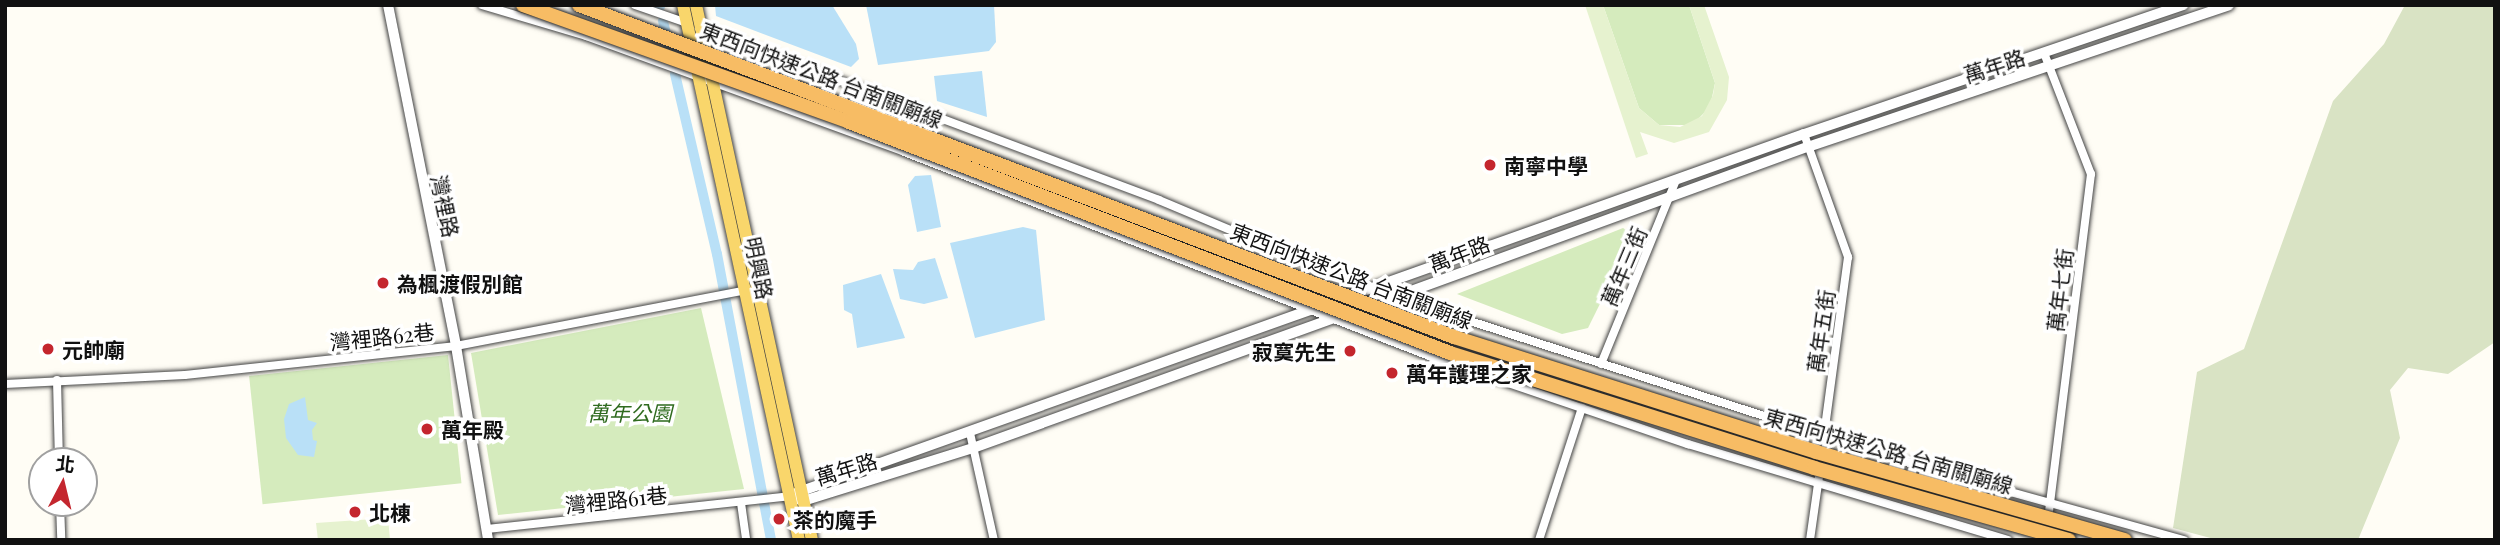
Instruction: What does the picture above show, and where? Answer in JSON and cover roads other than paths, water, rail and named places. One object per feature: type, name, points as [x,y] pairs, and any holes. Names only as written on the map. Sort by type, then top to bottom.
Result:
[{"type":"highway","name":"東西向快速公路 台南關廟線","points":[[523,5],[849,121],[1450,353],[1814,468],[2069,540]]},
{"type":"highway","name":"東西向快速公路 台南關廟線","points":[[579,5],[1454,337],[1816,452],[2125,540]]},
{"type":"main road","name":"明興路","points":[[683,5],[752,289],[798,496],[811,540]]},
{"type":"main road","name":"明興路","points":[[696,5],[752,289]]},
{"type":"main road","name":"明興路","points":[[798,496],[799,540]]},
{"type":"street","name":"灣裡路","points":[[388,5],[456,346],[488,535]]},
{"type":"street","points":[[482,5],[586,36],[713,81],[1328,320],[1688,444],[1818,480],[2008,540]]},
{"type":"street","points":[[635,5],[1159,200],[1371,289],[1824,436],[2050,505],[2184,540]]},
{"type":"street","name":"萬年路","points":[[798,496],[1804,134],[2184,5]]},
{"type":"street","name":"萬年路","points":[[798,496],[973,448],[1808,147],[2229,5]]},
{"type":"street","name":"萬年七街","points":[[2042,540],[2050,505],[2091,174],[2044,52]]},
{"type":"street","name":"萬年五街","points":[[1804,134],[1848,257],[1810,540]]},
{"type":"street","name":"萬年三街","points":[[1601,365],[1676,180]]},
{"type":"street","name":"灣裡路62巷","points":[[5,384],[186,375],[456,346],[752,289]]},
{"type":"street","points":[[57,380],[59,447]]},
{"type":"street","points":[[1539,540],[1582,408]]},
{"type":"street","points":[[970,433],[994,540]]},
{"type":"street","name":"灣裡路61巷","points":[[488,535],[798,496]]},
{"type":"street","points":[[745,502],[746,540]]},
{"type":"street","points":[[60,517],[61,540]]},
{"type":"water","points":[[715,5],[832,5],[856,44],[859,59],[851,67],[716,16]]},
{"type":"water","points":[[866,5],[994,5],[996,42],[989,51],[878,65]]},
{"type":"water","points":[[982,71],[987,117],[937,101],[934,76]]},
{"type":"water","points":[[931,175],[941,227],[917,232],[908,185],[915,176]]},
{"type":"water","points":[[1023,227],[1036,230],[1045,320],[975,338],[950,243]]},
{"type":"water","points":[[935,258],[948,298],[924,304],[900,299],[893,269],[913,270],[918,262]]},
{"type":"water","points":[[881,274],[905,338],[857,348],[852,314],[844,310],[843,285]]},
{"type":"water","points":[[305,397],[308,420],[317,423],[312,430],[313,440],[317,441],[314,457],[298,455],[286,438],[284,419],[289,404]]},
{"type":"waterway","points":[[663,21],[672,60]]},
{"type":"waterway","points":[[675,74],[717,254],[771,540]]},
{"type":"place","name":"南寧中學","points":[[1490,165]]},
{"type":"place","name":"為楓渡假別館","points":[[383,283]]},
{"type":"place","name":"元帥廟","points":[[48,349]]},
{"type":"place","name":"寂寞先生","points":[[1350,351]]},
{"type":"place","name":"萬年護理之家","points":[[1392,373]]},
{"type":"place","name":"萬年殿","points":[[427,429]]},
{"type":"place","name":"北棟","points":[[355,512]]},
{"type":"place","name":"茶的魔手","points":[[779,519]]},
{"type":"park label","name":"萬年公園","points":[[630,412]]}]
